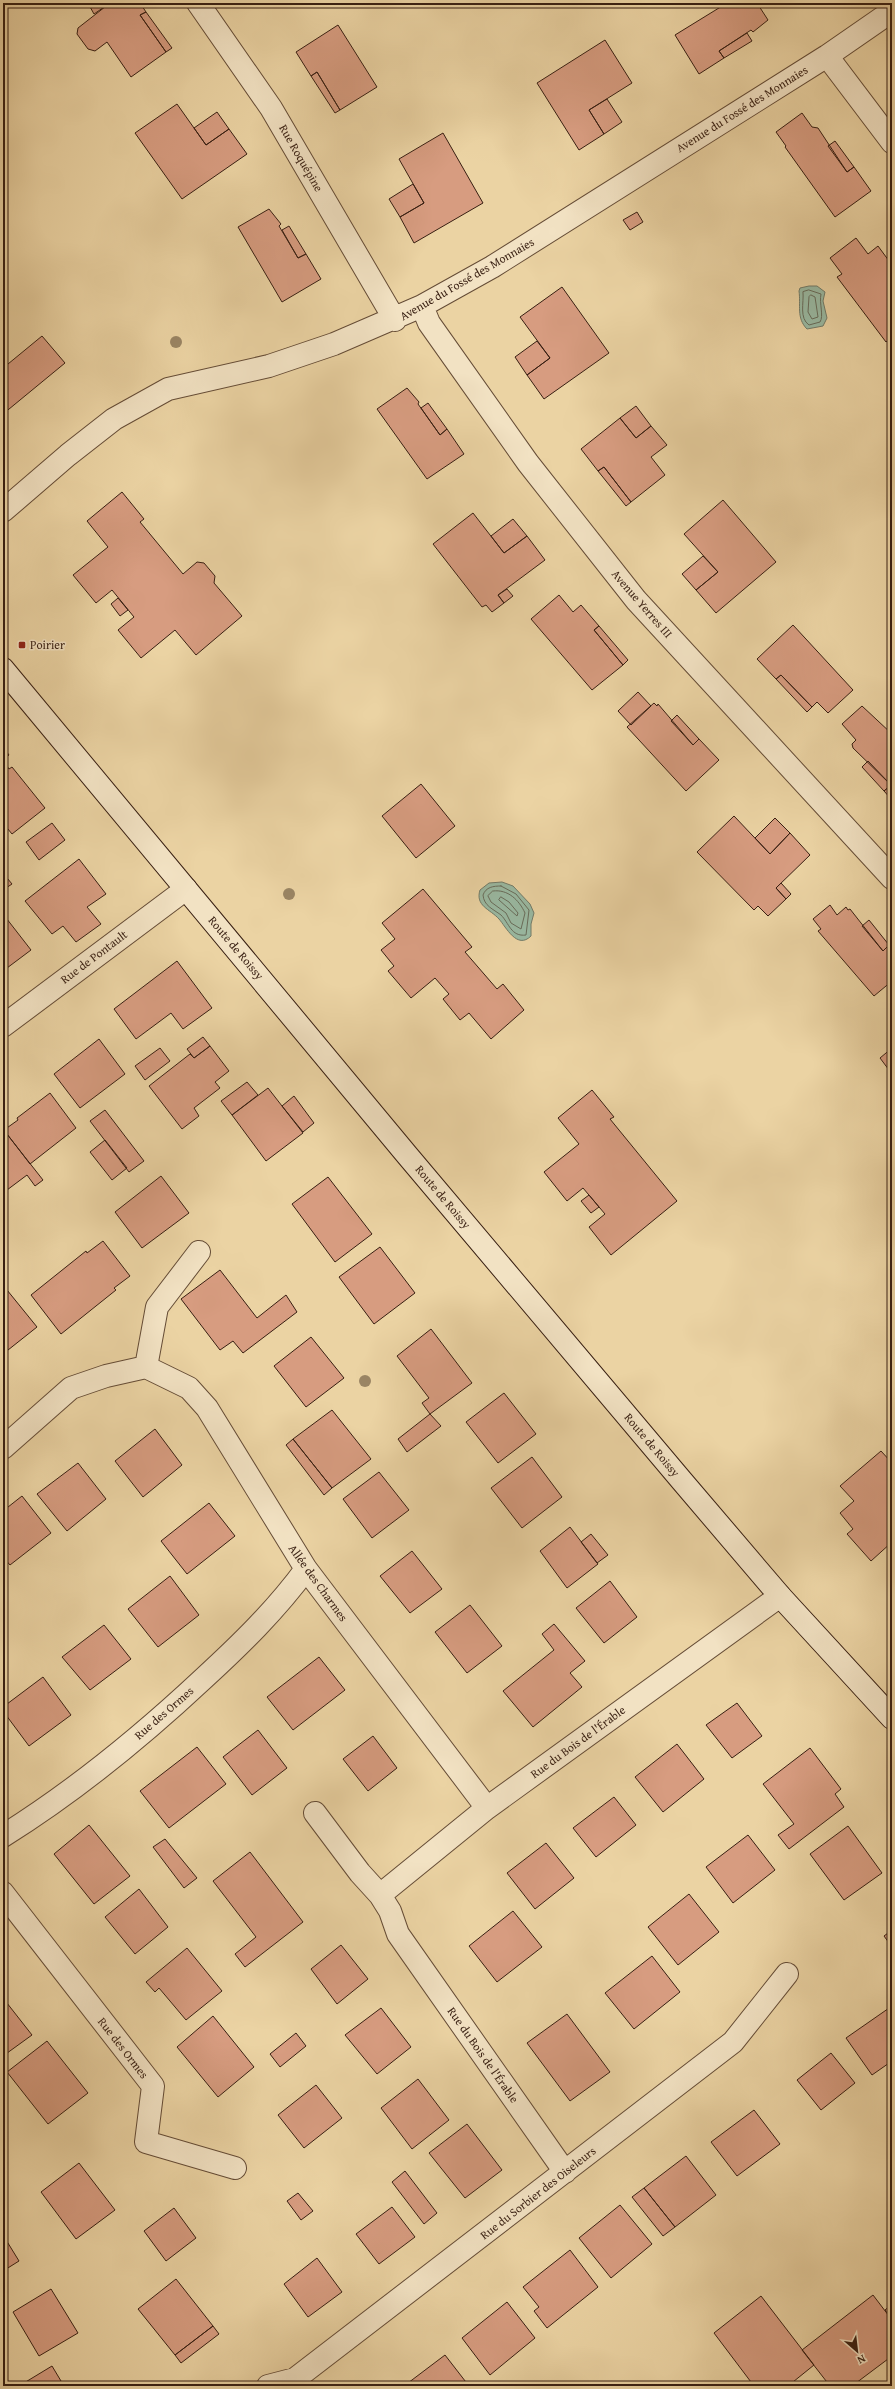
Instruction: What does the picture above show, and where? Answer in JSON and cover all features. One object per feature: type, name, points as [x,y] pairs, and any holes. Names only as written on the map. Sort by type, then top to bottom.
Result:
[{"type":"street","name":"Rue Roquépine","points":[[198,3],[271,108],[394,320]]},
{"type":"street","name":"Avenue du Fossé des Monnaies","points":[[3,511],[68,455],[114,419],[168,389],[269,366],[334,344],[394,320],[492,267],[827,56],[892,12]]},
{"type":"street","points":[[827,56],[892,142]]},
{"type":"street","name":"Avenue Yerres III","points":[[422,306],[429,323],[440,340],[528,463],[636,600],[892,878]]},
{"type":"street","name":"Route de Roissy","points":[[3,669],[407,1155],[780,1596],[892,1718]]},
{"type":"street","name":"Rue de Pontault","points":[[3,1026],[186,889]]},
{"type":"street","points":[[3,1448],[71,1388],[106,1376],[146,1367],[157,1307],[199,1252]]},
{"type":"street","name":"Allée des Charmes","points":[[146,1367],[189,1388],[200,1398],[306,1569],[487,1808]]},
{"type":"street","name":"Rue des Ormes","points":[[3,1836],[87,1777],[149,1728],[222,1662],[284,1598],[306,1569]]},
{"type":"street","name":"Rue du Bois de l'Érable","points":[[380,1895],[487,1808],[780,1596]]},
{"type":"street","name":"Rue du Bois de l'Érable","points":[[315,1813],[360,1873],[380,1895],[390,1911],[398,1934],[565,2172]]},
{"type":"street","name":"Rue des Ormes","points":[[3,1893],[153,2086],[146,2142],[235,2168]]},
{"type":"street","name":"Rue du Sorbier des Oiseleurs","points":[[268,2386],[295,2379],[733,2042],[787,1974]]},
{"type":"water","points":[[817,286],[825,292],[823,301],[827,318],[823,326],[807,329],[800,316],[799,291],[800,288]]},
{"type":"water","points":[[502,882],[513,886],[530,904],[534,913],[531,924],[531,936],[526,940],[517,939],[512,936],[499,919],[481,904],[479,895],[480,890],[489,883]]},
{"type":"building","points":[[91,3],[110,3],[94,14],[89,5]]},
{"type":"building","points":[[110,3],[140,3],[146,12],[140,15],[166,52],[131,77],[107,42],[95,51],[88,49],[77,34],[78,28]]},
{"type":"building","points":[[727,3],[757,3],[768,20],[753,32],[751,30],[719,51],[724,58],[699,74],[675,35]]},
{"type":"building","points":[[146,12],[172,48],[166,52],[140,15]]},
{"type":"building","points":[[338,25],[377,87],[340,110],[317,72],[311,76],[296,52]]},
{"type":"building","points":[[747,33],[752,41],[724,58],[719,51]]},
{"type":"building","points":[[605,40],[632,83],[589,110],[604,134],[579,150],[537,83]]},
{"type":"building","points":[[317,72],[340,110],[335,113],[311,76]]},
{"type":"building","points":[[607,99],[622,122],[604,134],[589,110]]},
{"type":"building","points":[[177,104],[206,145],[229,129],[247,154],[182,199],[135,133]]},
{"type":"building","points":[[217,112],[229,129],[206,145],[194,128]]},
{"type":"building","points":[[802,113],[812,127],[818,128],[847,172],[854,167],[871,191],[835,217],[776,132]]},
{"type":"building","points":[[443,133],[483,203],[414,243],[400,217],[424,203],[399,159]]},
{"type":"building","points":[[835,141],[854,167],[847,172],[828,146]]},
{"type":"building","points":[[413,184],[424,203],[400,217],[389,199]]},
{"type":"building","points":[[269,209],[281,224],[279,226],[298,258],[306,254],[321,279],[282,302],[238,227]]},
{"type":"building","points":[[637,212],[643,222],[630,230],[623,220]]},
{"type":"building","points":[[289,226],[306,254],[298,258],[282,230]]},
{"type":"building","points":[[856,238],[868,254],[878,246],[892,265],[892,337],[886,342],[837,277],[842,274],[830,258]]},
{"type":"building","points":[[562,287],[609,353],[544,399],[527,375],[550,358],[520,317]]},
{"type":"building","points":[[42,336],[65,363],[3,414],[3,358],[8,364]]},
{"type":"building","points":[[537,341],[550,358],[527,375],[515,357]]},
{"type":"building","points":[[407,388],[419,402],[418,404],[440,435],[447,429],[464,454],[427,479],[377,409]]},
{"type":"building","points":[[428,403],[447,429],[440,435],[421,408]]},
{"type":"building","points":[[636,406],[651,426],[636,438],[620,418]]},
{"type":"building","points":[[620,418],[636,438],[651,426],[667,445],[651,457],[665,475],[631,502],[604,467],[598,471],[581,449]]},
{"type":"building","points":[[604,467],[631,502],[626,506],[598,471]]},
{"type":"building","points":[[122,492],[144,519],[140,522],[183,574],[197,562],[204,563],[215,576],[214,583],[242,616],[196,655],[175,630],[141,658],[118,630],[134,617],[112,590],[96,603],[73,575],[108,547],[87,521]]},
{"type":"building","points":[[723,500],[776,562],[716,613],[696,590],[718,572],[684,534]]},
{"type":"building","points":[[473,513],[504,553],[527,536],[545,560],[498,595],[504,603],[492,612],[486,605],[482,607],[433,544]]},
{"type":"building","points":[[513,519],[527,536],[504,553],[491,536]]},
{"type":"building","points":[[703,556],[718,572],[696,590],[682,574]]},
{"type":"building","points":[[507,589],[513,596],[504,603],[498,595]]},
{"type":"building","points":[[559,595],[573,612],[581,605],[599,626],[594,630],[623,665],[592,690],[531,619]]},
{"type":"building","points":[[118,598],[128,610],[120,616],[111,604]]},
{"type":"building","points":[[793,625],[853,690],[828,713],[817,702],[812,707],[781,675],[776,679],[757,659]]},
{"type":"building","points":[[599,626],[628,660],[623,665],[594,630]]},
{"type":"building","points":[[781,675],[812,707],[807,712],[776,679]]},
{"type":"building","points":[[638,692],[651,706],[631,725],[618,711]]},
{"type":"building","points":[[654,703],[657,706],[658,704],[693,745],[699,739],[719,760],[686,791],[627,727]]},
{"type":"building","points":[[862,706],[892,734],[892,800],[884,791],[891,785],[853,748],[852,744],[856,740],[842,724]]},
{"type":"building","points":[[677,715],[699,739],[693,745],[671,721]]},
{"type":"building","points":[[3,747],[9,755],[3,760]]},
{"type":"building","points":[[3,760],[9,769],[12,767],[45,808],[12,834],[3,823]]},
{"type":"building","points":[[868,761],[891,785],[884,791],[862,767]]},
{"type":"building","points":[[421,784],[455,826],[416,858],[382,816]]},
{"type":"building","points":[[734,816],[770,854],[790,833],[810,855],[776,888],[786,899],[768,916],[758,906],[754,910],[697,852]]},
{"type":"building","points":[[775,818],[790,833],[770,854],[755,838]]},
{"type":"building","points":[[52,823],[65,840],[39,860],[26,842]]},
{"type":"building","points":[[79,859],[106,894],[87,907],[101,924],[76,942],[63,926],[52,934],[25,901]]},
{"type":"building","points":[[3,873],[12,884],[3,890]]},
{"type":"building","points":[[781,883],[791,894],[786,899],[776,888]]},
{"type":"building","points":[[423,889],[472,947],[465,952],[497,989],[503,984],[524,1010],[491,1039],[469,1013],[460,1020],[443,999],[449,994],[435,978],[411,998],[388,971],[394,966],[381,950],[395,939],[382,923]]},
{"type":"building","points":[[830,905],[837,915],[846,907],[848,910],[850,909],[883,951],[889,945],[892,948],[892,981],[874,996],[818,931],[821,929],[813,919]]},
{"type":"building","points":[[3,914],[31,950],[3,971]]},
{"type":"building","points":[[869,920],[889,945],[883,951],[862,926]]},
{"type":"building","points":[[177,961],[212,1008],[183,1029],[171,1013],[136,1039],[114,1009]]},
{"type":"building","points":[[203,1037],[210,1046],[194,1058],[187,1049]]},
{"type":"building","points":[[99,1039],[125,1074],[80,1108],[54,1074]]},
{"type":"building","points":[[210,1046],[229,1071],[215,1082],[220,1088],[194,1108],[199,1116],[182,1129],[149,1086],[190,1054],[194,1058]]},
{"type":"building","points":[[160,1048],[170,1061],[145,1080],[135,1066]]},
{"type":"building","points":[[892,1048],[892,1074],[880,1058]]},
{"type":"building","points":[[247,1082],[258,1095],[232,1115],[221,1101]]},
{"type":"building","points":[[268,1088],[303,1133],[266,1161],[232,1115]]},
{"type":"building","points":[[592,1090],[614,1117],[610,1119],[677,1201],[611,1255],[589,1227],[605,1214],[583,1188],[567,1201],[544,1172],[579,1144],[558,1118]]},
{"type":"building","points":[[50,1093],[76,1128],[30,1164],[4,1130],[18,1120],[17,1118]]},
{"type":"building","points":[[294,1096],[314,1123],[303,1132],[282,1106]]},
{"type":"building","points":[[105,1110],[144,1161],[129,1172],[90,1121]]},
{"type":"building","points":[[6,1133],[43,1180],[35,1186],[27,1175],[3,1193],[3,1135]]},
{"type":"building","points":[[105,1140],[127,1168],[112,1180],[90,1152]]},
{"type":"building","points":[[161,1176],[189,1213],[142,1248],[115,1212]]},
{"type":"building","points":[[328,1177],[372,1234],[335,1262],[292,1204]]},
{"type":"building","points":[[589,1195],[599,1207],[591,1213],[581,1201]]},
{"type":"building","points":[[103,1241],[130,1276],[114,1288],[116,1290],[61,1334],[31,1295],[86,1251],[87,1253]]},
{"type":"building","points":[[380,1247],[415,1293],[374,1324],[339,1277]]},
{"type":"building","points":[[220,1270],[257,1318],[286,1295],[297,1312],[243,1353],[233,1341],[220,1350],[181,1299]]},
{"type":"building","points":[[7,1290],[37,1327],[3,1354],[3,1294]]},
{"type":"building","points":[[431,1329],[472,1383],[430,1414],[422,1403],[429,1398],[397,1356]]},
{"type":"building","points":[[311,1337],[344,1378],[306,1407],[274,1366]]},
{"type":"building","points":[[504,1393],[536,1434],[498,1463],[466,1422]]},
{"type":"building","points":[[332,1410],[371,1459],[332,1488],[293,1439]]},
{"type":"building","points":[[430,1414],[441,1426],[407,1452],[398,1439]]},
{"type":"building","points":[[155,1429],[182,1465],[143,1497],[115,1461]]},
{"type":"building","points":[[293,1439],[332,1488],[324,1495],[286,1445]]},
{"type":"building","points":[[881,1451],[892,1463],[892,1542],[871,1561],[847,1534],[853,1529],[840,1513],[854,1501],[840,1486]]},
{"type":"building","points":[[532,1457],[562,1497],[522,1528],[491,1488]]},
{"type":"building","points":[[78,1463],[106,1499],[67,1531],[37,1494]]},
{"type":"building","points":[[379,1472],[409,1510],[372,1538],[343,1499]]},
{"type":"building","points":[[22,1496],[51,1533],[10,1565],[3,1557],[3,1511]]},
{"type":"building","points":[[209,1503],[235,1536],[187,1574],[161,1541]]},
{"type":"building","points":[[570,1527],[598,1564],[567,1588],[540,1551]]},
{"type":"building","points":[[591,1534],[608,1555],[597,1563],[581,1542]]},
{"type":"building","points":[[412,1551],[442,1589],[410,1613],[380,1576]]},
{"type":"building","points":[[170,1576],[199,1615],[158,1647],[128,1609]]},
{"type":"building","points":[[610,1581],[637,1617],[604,1643],[576,1608]]},
{"type":"building","points":[[470,1605],[502,1646],[467,1673],[435,1632]]},
{"type":"building","points":[[554,1624],[585,1661],[570,1673],[582,1687],[533,1727],[503,1691],[554,1650],[542,1634]]},
{"type":"building","points":[[104,1625],[131,1659],[90,1690],[62,1657]]},
{"type":"building","points":[[319,1657],[345,1690],[293,1730],[267,1697]]},
{"type":"building","points":[[43,1677],[71,1715],[29,1746],[3,1711],[3,1707]]},
{"type":"building","points":[[737,1703],[762,1736],[732,1758],[706,1725]]},
{"type":"building","points":[[258,1730],[287,1768],[252,1795],[223,1757]]},
{"type":"building","points":[[373,1736],[397,1768],[368,1791],[343,1759]]},
{"type":"building","points":[[677,1744],[704,1779],[663,1812],[635,1777]]},
{"type":"building","points":[[197,1747],[226,1784],[169,1828],[140,1791]]},
{"type":"building","points":[[810,1748],[841,1789],[835,1794],[844,1807],[789,1849],[778,1835],[794,1824],[763,1784]]},
{"type":"building","points":[[614,1797],[636,1825],[596,1857],[573,1828]]},
{"type":"building","points":[[89,1825],[130,1876],[94,1904],[54,1854]]},
{"type":"building","points":[[848,1826],[882,1873],[844,1900],[810,1854]]},
{"type":"building","points":[[748,1835],[775,1870],[733,1903],[706,1867]]},
{"type":"building","points":[[165,1839],[197,1878],[184,1888],[153,1847]]},
{"type":"building","points":[[546,1843],[574,1878],[535,1909],[507,1873]]},
{"type":"building","points":[[250,1852],[303,1922],[245,1967],[235,1954],[256,1937],[213,1881]]},
{"type":"building","points":[[139,1889],[168,1927],[135,1954],[105,1917]]},
{"type":"building","points":[[689,1894],[719,1932],[678,1965],[648,1927]]},
{"type":"building","points":[[513,1911],[542,1947],[497,1982],[469,1946]]},
{"type":"building","points":[[892,1930],[892,1947],[884,1936]]},
{"type":"building","points":[[341,1945],[368,1979],[337,2004],[311,1969]]},
{"type":"building","points":[[187,1948],[222,1991],[186,2020],[159,1988],[155,1992],[146,1982]]},
{"type":"building","points":[[652,1956],[680,1992],[634,2029],[605,1993]]},
{"type":"building","points":[[3,1998],[32,2035],[3,2056]]},
{"type":"building","points":[[892,2006],[892,2061],[872,2075],[846,2038]]},
{"type":"building","points":[[381,2008],[411,2047],[377,2074],[345,2035]]},
{"type":"building","points":[[567,2014],[610,2072],[570,2101],[527,2043]]},
{"type":"building","points":[[213,2016],[254,2067],[218,2097],[177,2047]]},
{"type":"building","points":[[296,2033],[306,2046],[280,2067],[270,2054]]},
{"type":"building","points":[[47,2041],[88,2093],[48,2124],[7,2072]]},
{"type":"building","points":[[831,2053],[855,2083],[821,2110],[797,2080]]},
{"type":"building","points":[[418,2079],[449,2120],[412,2149],[381,2108]]},
{"type":"building","points":[[316,2085],[342,2118],[304,2148],[278,2115]]},
{"type":"building","points":[[754,2110],[780,2144],[737,2176],[711,2142]]},
{"type":"building","points":[[467,2124],[502,2170],[465,2198],[429,2153]]},
{"type":"building","points":[[686,2156],[716,2195],[675,2227],[644,2188]]},
{"type":"building","points":[[79,2163],[115,2210],[76,2239],[41,2192]]},
{"type":"building","points":[[405,2171],[437,2213],[424,2224],[392,2182]]},
{"type":"building","points":[[644,2188],[675,2227],[663,2236],[632,2197]]},
{"type":"building","points":[[298,2193],[313,2211],[301,2220],[287,2201]]},
{"type":"building","points":[[620,2205],[652,2244],[611,2278],[579,2238]]},
{"type":"building","points":[[392,2207],[415,2237],[379,2264],[356,2234]]},
{"type":"building","points":[[174,2208],[196,2238],[166,2261],[144,2231]]},
{"type":"building","points":[[3,2235],[19,2261],[3,2271]]},
{"type":"building","points":[[570,2250],[598,2287],[547,2328],[534,2311],[539,2307],[523,2287]]},
{"type":"building","points":[[317,2258],[342,2292],[308,2317],[284,2284]]},
{"type":"building","points":[[176,2279],[213,2326],[175,2355],[138,2309]]},
{"type":"building","points":[[51,2289],[78,2333],[39,2356],[13,2312]]},
{"type":"building","points":[[873,2295],[892,2320],[892,2356],[852,2386],[830,2386],[802,2350]]},
{"type":"building","points":[[761,2296],[814,2365],[788,2386],[754,2386],[714,2333]]},
{"type":"building","points":[[507,2302],[535,2338],[490,2375],[462,2338]]},
{"type":"building","points":[[892,2304],[892,2320],[885,2310]]},
{"type":"building","points":[[213,2326],[219,2334],[181,2363],[175,2355]]},
{"type":"building","points":[[445,2355],[469,2386],[404,2386]]},
{"type":"building","points":[[52,2366],[64,2386],[19,2386]]},
{"type":"place","name":"Poirier","points":[[22,645]]}]
